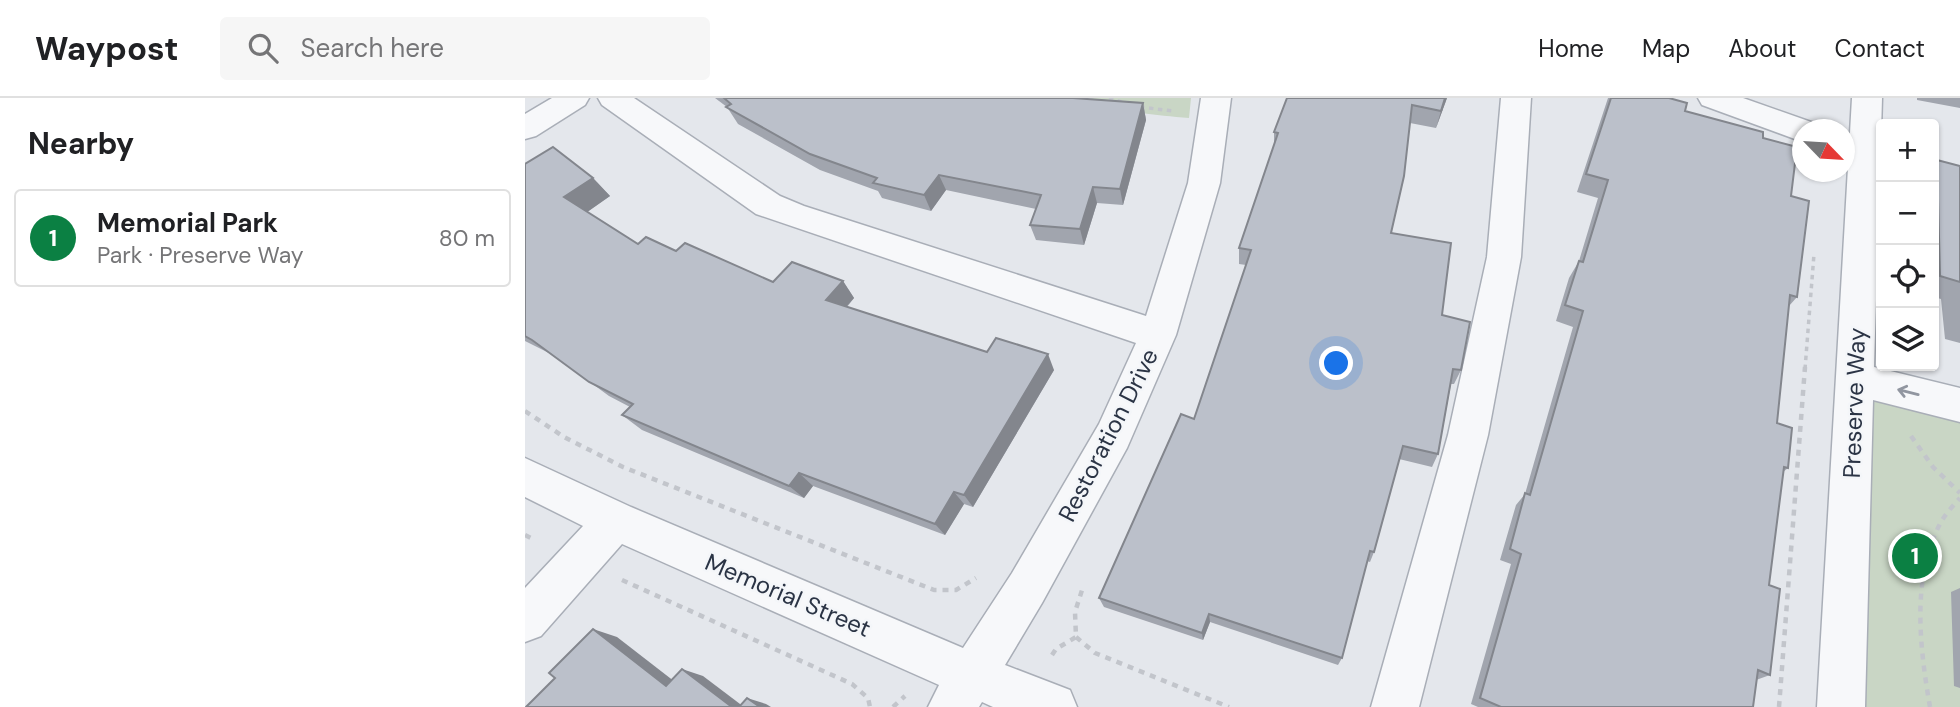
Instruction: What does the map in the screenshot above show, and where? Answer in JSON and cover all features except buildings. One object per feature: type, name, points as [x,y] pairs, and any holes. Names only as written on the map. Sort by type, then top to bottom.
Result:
[{"type":"street","points":[[525,128],[574,98]]},
{"type":"street","points":[[613,98],[768,205],[1159,335]]},
{"type":"street","name":"Restoration Drive","points":[[963,691],[1027,588],[1113,436],[1159,335],[1204,183],[1216,98]]},
{"type":"street","points":[[1395,707],[1468,435],[1504,257],[1517,98]]},
{"type":"street","points":[[1713,98],[1792,127]]},
{"type":"street","name":"Preserve Way","points":[[1841,707],[1867,98]]},
{"type":"street","points":[[1856,379],[1960,405]]},
{"type":"street","name":"Memorial Street","points":[[525,477],[963,691],[1052,707]]},
{"type":"street","points":[[525,620],[616,521]]},
{"type":"path","points":[[1109,98],[1143,108],[1175,111]]},
{"type":"path","points":[[1173,124],[1177,98]]},
{"type":"path","points":[[1779,707],[1815,240]]},
{"type":"path","points":[[525,411],[565,437],[623,467],[933,590],[956,590],[977,578],[983,568]]},
{"type":"path","points":[[1930,707],[1922,664],[1921,599],[1939,525],[1960,498]]},
{"type":"path","points":[[525,535],[852,684],[868,698],[870,707]]},
{"type":"path","points":[[1076,637],[1095,653],[1229,707]]},
{"type":"green space","points":[[1090,98],[1191,98],[1189,118],[1126,110]]},
{"type":"green space","points":[[1874,383],[1960,405],[1960,707],[1865,707]]},
{"type":"place","name":"Memorial Park","points":[[1915,556]]}]
